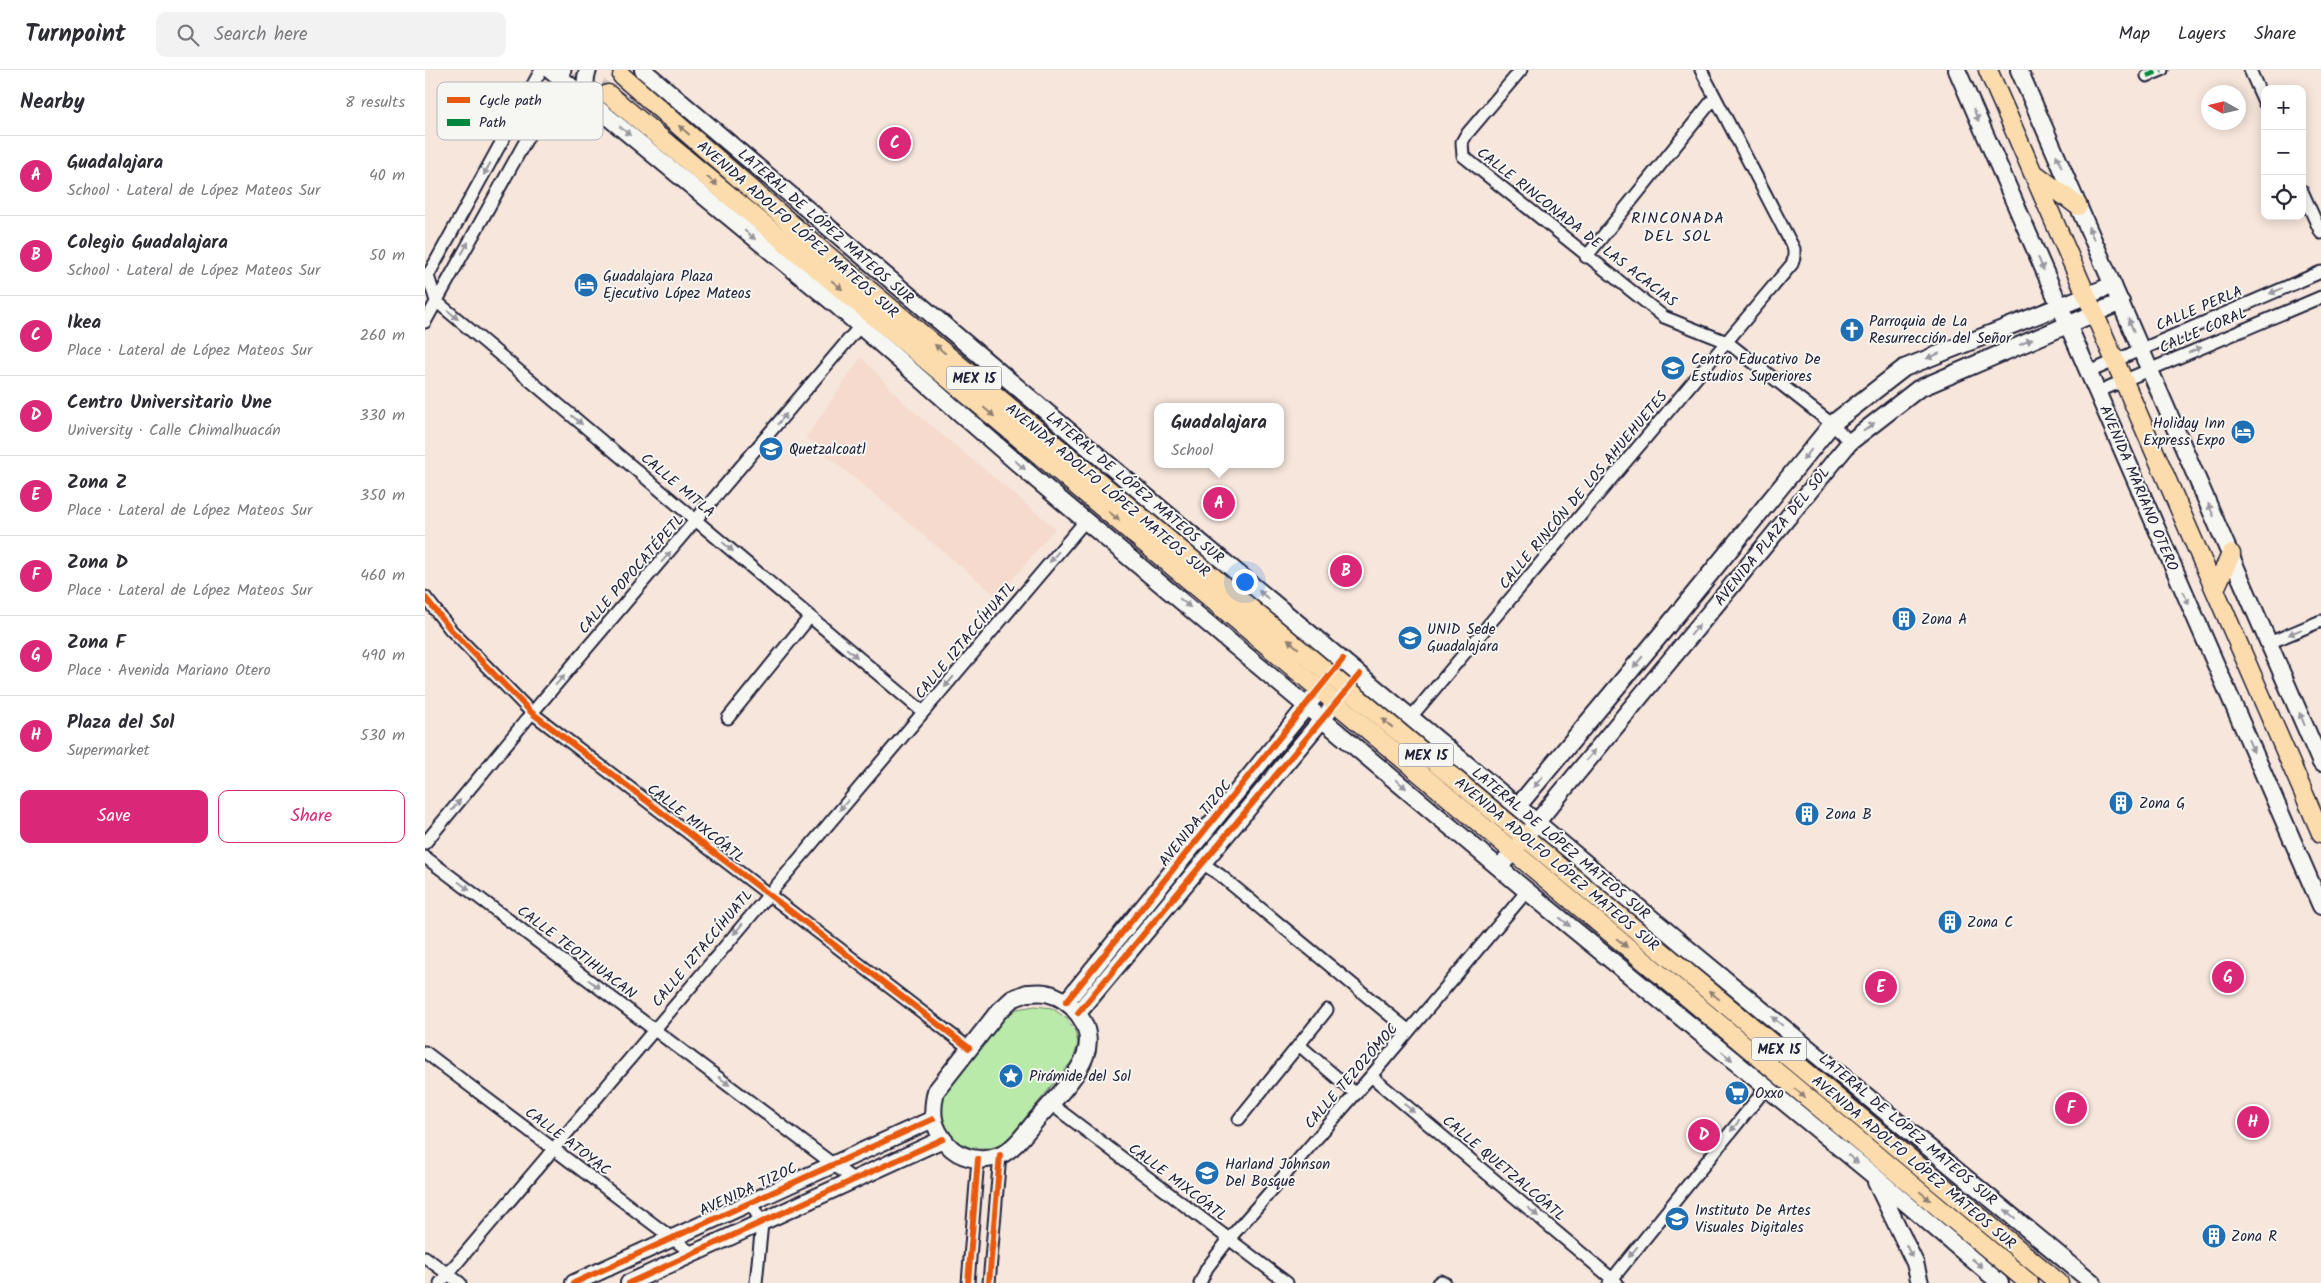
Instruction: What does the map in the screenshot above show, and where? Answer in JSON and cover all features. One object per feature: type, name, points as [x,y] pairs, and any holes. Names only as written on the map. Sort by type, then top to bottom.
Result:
[{"type":"main road","points":[[584,82],[588,70]]},
{"type":"main road","name":"LATERAL DE LÓPEZ MATEOS SUR","points":[[643,70],[826,228],[1537,822],[2093,1283]]},
{"type":"main road","name":"AVENIDA MARIANO OTERO","points":[[1957,70],[2321,906]]},
{"type":"main road","name":"AVENIDA MARIANO OTERO","points":[[1988,70],[2321,833]]},
{"type":"main road","points":[[2019,70],[2321,763]]},
{"type":"main road","points":[[559,73],[569,82]]},
{"type":"main road","name":"AVENIDA ADOLFO LÓPEZ MATEOS SUR","points":[[622,76],[820,249],[1325,682]]},
{"type":"main road","name":"AVENIDA ADOLFO LÓPEZ MATEOS SUR","points":[[607,94],[1325,682],[1519,844],[2059,1283]]},
{"type":"main road","points":[[603,112],[860,326],[1086,520],[1527,891],[1873,1175],[2000,1283]]},
{"type":"main road","points":[[2033,173],[2078,206]]},
{"type":"main road","name":"AVENIDA PLAZA DEL SOL","points":[[1518,806],[1832,424],[1904,368],[2113,285]]},
{"type":"main road","name":"AVENIDA PLAZA DEL SOL","points":[[1500,867],[1849,442],[1918,390],[2121,302]]},
{"type":"main road","points":[[2215,589],[2231,554]]},
{"type":"main road","name":"AVENIDA TIZOC","points":[[1072,1007],[1207,827],[1343,660]]},
{"type":"main road","name":"AVENIDA TIZOC","points":[[1072,1007],[1223,839],[1360,674]]},
{"type":"main road","points":[[1207,827],[1223,839]]},
{"type":"main road","name":"AVENIDA ADOLFO LÓPEZ MATEOS SUR","points":[[1519,844],[1761,1060],[2023,1281]]},
{"type":"main road","points":[[1027,993],[1045,993],[1072,1007],[1085,1024],[1088,1041],[1085,1056],[1075,1073],[1051,1104],[1012,1148],[1000,1156],[978,1158],[965,1156],[951,1148],[943,1139],[933,1119],[932,1106],[936,1091],[998,1012],[1012,999],[1027,993]]},
{"type":"main road","name":"AVENIDA TIZOC","points":[[574,1283],[933,1119]]},
{"type":"main road","points":[[629,1283],[943,1139]]},
{"type":"main road","points":[[1873,1175],[1915,1263],[1920,1283]]},
{"type":"main road","points":[[2023,1281],[2047,1245]]},
{"type":"street","points":[[534,82],[541,70]]},
{"type":"street","name":"CALLE RINCONADA DE LAS ACACIAS","points":[[1521,70],[1461,142],[1463,156],[1468,162],[1663,318],[1727,342],[1832,424],[1849,442]]},
{"type":"street","name":"CALLE RINCÓN DE LOS AHUEHUETES","points":[[1411,716],[1727,342],[1787,270],[1794,258],[1794,249],[1701,70]]},
{"type":"street","points":[[2147,76],[2162,70]]},
{"type":"street","points":[[2250,70],[2261,95]]},
{"type":"street","points":[[1586,257],[1715,97]]},
{"type":"street","points":[[436,301],[426,277],[502,140]]},
{"type":"street","points":[[425,322],[523,140]]},
{"type":"street","points":[[2306,199],[2321,233]]},
{"type":"street","name":"CALLE PERLA","points":[[2089,372],[2321,272]]},
{"type":"street","name":"CALLE CORAL","points":[[2097,392],[2321,297]]},
{"type":"street","name":"CALLE MITLA","points":[[436,301],[697,520],[809,618],[923,712]]},
{"type":"street","name":"CALLE POPOCATÉPETL","points":[[425,843],[532,713],[860,326]]},
{"type":"street","name":"CALLE IZTACCÍHUATL","points":[[444,1278],[767,894],[1086,520]]},
{"type":"street","name":"CALLE MIXCÓATL","points":[[425,597],[451,630],[532,713],[969,1048]]},
{"type":"street","points":[[728,718],[809,618]]},
{"type":"street","points":[[2269,643],[2321,621]]},
{"type":"street","name":"CALLE TEOTIHUACAN","points":[[425,857],[854,1180]]},
{"type":"street","points":[[1202,862],[1409,1031]]},
{"type":"street","name":"CALLE TEZOZÓMOC","points":[[1200,1283],[1207,1268],[1229,1239],[1356,1094],[1527,891]]},
{"type":"street","points":[[1239,1119],[1327,1010]]},
{"type":"street","points":[[1299,1045],[1356,1094]]},
{"type":"street","name":"CALLE ATOYAC","points":[[425,1052],[693,1254]]},
{"type":"street","name":"CALLE QUETZALCÓATL","points":[[1371,1076],[1612,1282]]},
{"type":"street","points":[[1612,1282],[1766,1088]]},
{"type":"street","name":"CALLE MIXCÓATL","points":[[1051,1104],[1287,1283]]},
{"type":"street","points":[[989,1283],[1000,1156]]},
{"type":"street","points":[[967,1283],[978,1158]]},
{"type":"street","points":[[750,1202],[762,1223],[756,1283]]},
{"type":"street","points":[[425,1256],[444,1278],[460,1283]]},
{"type":"street","points":[[1438,1283],[1441,1281],[1445,1283]]},
{"type":"shaded area","points":[[861,357],[905,404],[1055,528],[998,597],[806,438]]},
{"type":"green space","points":[[1035,1006],[1052,1008],[1067,1019],[1075,1031],[1078,1043],[1073,1060],[1003,1145],[989,1148],[972,1148],[955,1141],[939,1116],[943,1095],[1004,1019],[1017,1009]]},
{"type":"tunnel","points":[[578,70],[593,82]]},
{"type":"tunnel","points":[[603,90],[608,94]]},
{"type":"marked path","points":[[2147,76],[2162,70]]},
{"type":"cycle path","points":[[425,597],[451,630],[532,713],[969,1048]]},
{"type":"cycle path","points":[[1066,1002],[1343,659]]},
{"type":"cycle path","points":[[1078,1013],[1360,674]]},
{"type":"cycle path","points":[[574,1283],[933,1119]]},
{"type":"cycle path","points":[[629,1283],[943,1139]]},
{"type":"cycle path","points":[[989,1283],[1000,1155]]},
{"type":"cycle path","points":[[968,1283],[978,1159]]},
{"type":"place","name":"Ikea","points":[[895,143]]},
{"type":"place","name":"Guadalajara Plaza Ejecutivo López Mateos","points":[[586,285]]},
{"type":"place","name":"Parroquia de La Resurrección del Señor","points":[[1852,330]]},
{"type":"place","name":"Centro Educativo De Estudios Superiores","points":[[1673,368]]},
{"type":"place","name":"Holiday Inn Express Expo","points":[[2243,432]]},
{"type":"place","name":"Quetzalcoatl","points":[[771,449]]},
{"type":"place","name":"Guadalajara","points":[[1219,503]]},
{"type":"place","name":"Colegio Guadalajara","points":[[1346,571]]},
{"type":"place","name":"Zona A","points":[[1904,619]]},
{"type":"place","name":"UNID Sede Guadalajara","points":[[1410,638]]},
{"type":"place","name":"Zona G","points":[[2121,803]]},
{"type":"place","name":"Zona B","points":[[1807,814]]},
{"type":"place","name":"Zona C","points":[[1950,922]]},
{"type":"place","name":"Zona F","points":[[2228,977]]},
{"type":"place","name":"Zona Z","points":[[1881,987]]},
{"type":"place","name":"Pirámide del Sol","points":[[1011,1076]]},
{"type":"place","name":"Oxxo","points":[[1737,1093]]},
{"type":"place","name":"Zona D","points":[[2071,1108]]},
{"type":"place","name":"Plaza del Sol","points":[[2253,1122]]},
{"type":"place","name":"Centro Universitario Une","points":[[1704,1135]]},
{"type":"place","name":"Harland Johnson Del Bosque","points":[[1207,1173]]},
{"type":"place","name":"Instituto De Artes Visuales Digitales","points":[[1677,1219]]},
{"type":"place","name":"Zona R","points":[[2214,1236]]},
{"type":"district","name":"RINCONADA DEL SOL","points":[[1678,226]]}]
